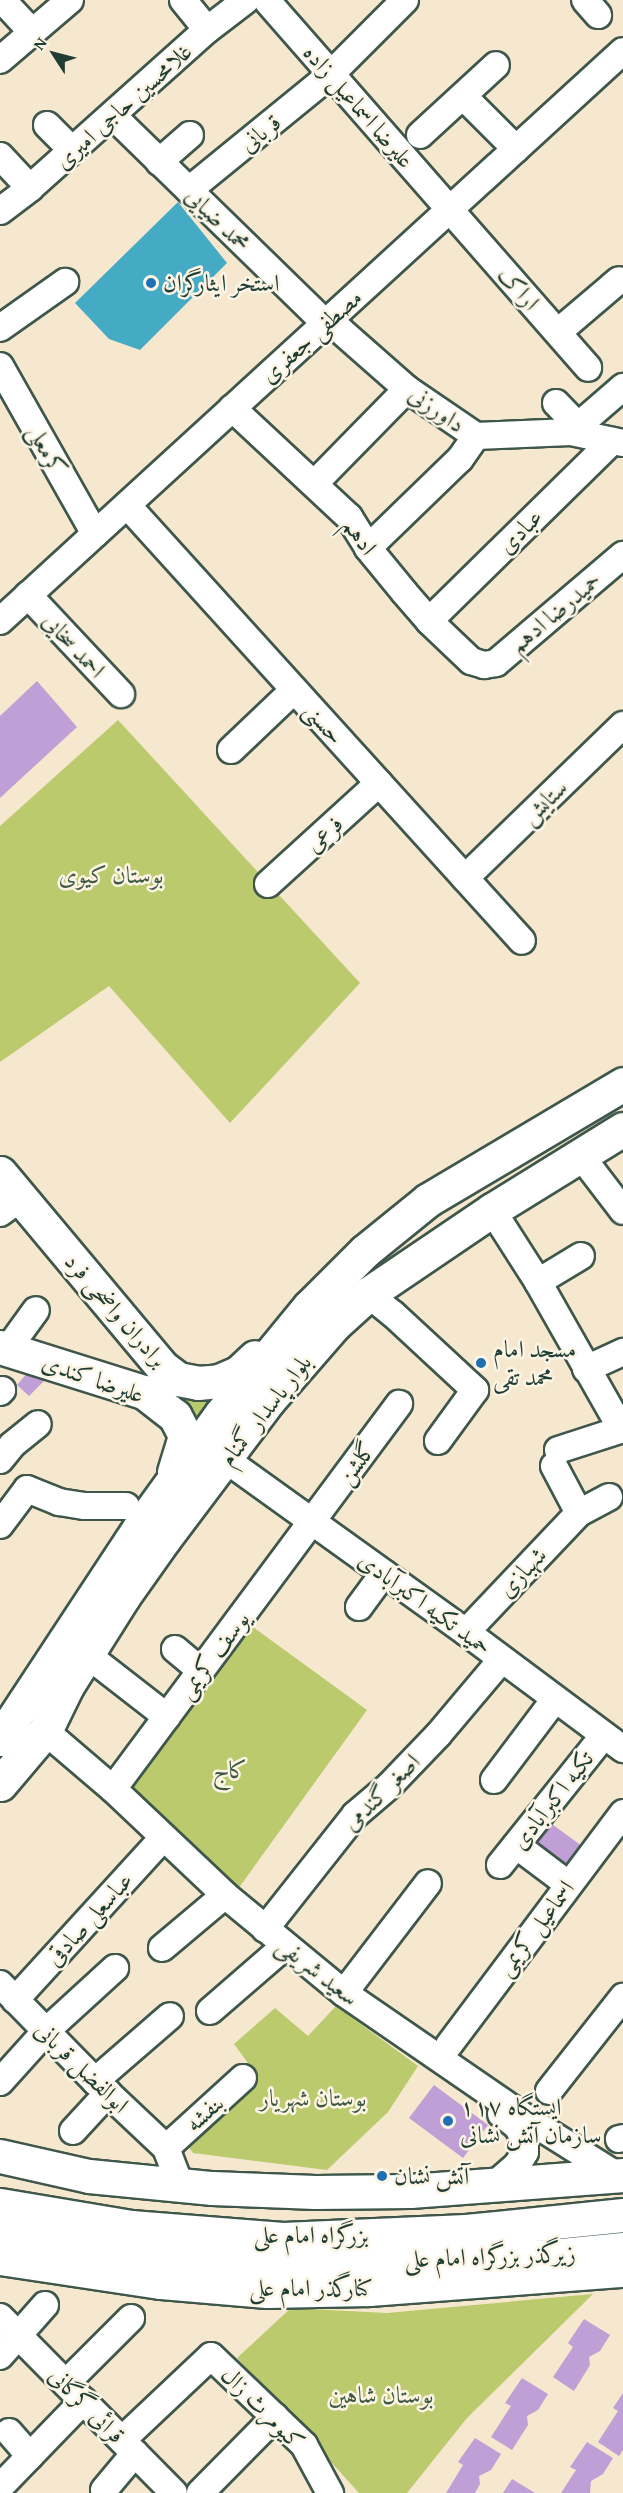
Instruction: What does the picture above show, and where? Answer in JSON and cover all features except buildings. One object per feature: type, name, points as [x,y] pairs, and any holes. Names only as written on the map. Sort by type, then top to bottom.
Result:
[{"type":"main road","name":"بلوار پاسدار گمنام","points":[[3,1729],[221,1414],[309,1307],[365,1251],[428,1200],[623,1084]]},
{"type":"main road","name":"بلوار پاسدار گمنام","points":[[0,1784],[45,1731],[67,1686],[123,1597],[275,1392],[335,1324],[368,1294],[492,1210],[623,1129]]},
{"type":"main road","name":"برادران واضحی فرد","points":[[0,1173],[10,1205],[162,1366],[178,1379],[198,1383],[219,1382],[238,1373],[309,1307]]},
{"type":"main road","name":"علیرضا کندی","points":[[4,1349],[129,1386],[144,1392],[175,1416],[185,1436],[167,1490]]},
{"type":"main road","points":[[129,1386],[142,1382],[150,1372],[148,1351]]},
{"type":"main road","points":[[0,2156],[89,2176],[180,2185],[315,2192],[410,2191],[621,2175]]},
{"type":"main road","name":"بزرگراه امام علی","points":[[0,2205],[131,2228],[283,2239],[466,2231],[623,2214]]},
{"type":"main road","name":"زیرگذر بزرگراه امام علی","points":[[0,2228],[59,2240],[153,2253],[264,2261],[551,2256],[623,2249]]},
{"type":"main road","name":"کنارگذر امام علی","points":[[0,2258],[161,2282],[267,2290],[369,2289],[623,2270]]},
{"type":"street","points":[[0,60],[70,0]]},
{"type":"street","points":[[183,0],[207,30]]},
{"type":"street","name":"قربانی","points":[[189,190],[330,75],[405,0]]},
{"type":"street","name":"غلامحسین حاجی امیری","points":[[0,212],[207,30],[257,1]]},
{"type":"street","name":"علیرضا اسماعیل زاده","points":[[257,1],[330,75],[450,209]]},
{"type":"street","points":[[6,4],[32,32]]},
{"type":"street","name":"مصطفی جعفری","points":[[0,621],[623,51]]},
{"type":"street","points":[[420,135],[496,65]]},
{"type":"street","points":[[463,96],[516,149]]},
{"type":"street","name":"محمد ضیایی","points":[[112,115],[325,323]]},
{"type":"street","points":[[47,124],[72,150]]},
{"type":"street","points":[[159,162],[190,135]]},
{"type":"street","points":[[0,156],[30,188]]},
{"type":"street","name":"اراک","points":[[450,209],[588,368]]},
{"type":"street","points":[[558,332],[619,280]]},
{"type":"street","points":[[0,328],[65,282]]},
{"type":"street","name":"داورزنی","points":[[325,323],[340,330],[407,389],[476,436],[574,429],[617,442]]},
{"type":"street","name":"کرمعلی","points":[[0,366],[95,534]]},
{"type":"street","points":[[556,403],[574,429],[623,387]]},
{"type":"street","points":[[314,483],[407,389]]},
{"type":"street","name":"ادهم","points":[[232,408],[349,517],[368,548],[429,621],[471,661],[484,666]]},
{"type":"street","points":[[368,548],[460,459],[476,436]]},
{"type":"street","name":"عبادی","points":[[429,621],[617,442]]},
{"type":"street","name":"حسنی","points":[[127,505],[522,941]]},
{"type":"street","name":"حمیدرضا ادهم","points":[[484,666],[496,663],[623,555]]},
{"type":"street","name":"احمد سخایی","points":[[28,595],[121,694]]},
{"type":"street","points":[[231,750],[294,690]]},
{"type":"street","name":"ستایش","points":[[465,878],[623,725]]},
{"type":"street","name":"فرعی","points":[[268,884],[379,783]]},
{"type":"street","points":[[581,1156],[623,1211]]},
{"type":"street","points":[[492,1210],[538,1282],[622,1430],[556,1458],[579,1513]]},
{"type":"street","points":[[538,1282],[581,1256]]},
{"type":"street","points":[[368,1294],[393,1314],[475,1390],[438,1441]]},
{"type":"street","points":[[4,1349],[36,1310]]},
{"type":"street","points":[[586,1369],[623,1352]]},
{"type":"street","name":"گلشن","points":[[312,1521],[399,1404]]},
{"type":"street","points":[[0,1460],[12,1446],[38,1424]]},
{"type":"street","name":"حمید تکیه اکبرآبادی","points":[[225,1460],[466,1632],[613,1742]]},
{"type":"street","points":[[0,1525],[27,1489],[59,1502],[85,1506],[126,1506]]},
{"type":"street","name":"شهبازی","points":[[466,1632],[579,1513],[609,1497]]},
{"type":"street","name":"یوسف کریمی","points":[[113,1789],[312,1521]]},
{"type":"street","points":[[359,1607],[384,1573]]},
{"type":"street","points":[[175,1649],[201,1671]]},
{"type":"street","name":"اصغر گندمی","points":[[265,1929],[355,1815],[389,1786],[438,1735],[502,1659]]},
{"type":"street","points":[[99,1664],[167,1717]]},
{"type":"street","points":[[494,1780],[555,1699]]},
{"type":"street","name":"سعید شریفی","points":[[45,1731],[113,1789],[225,1895],[344,1993],[444,2052],[527,2119],[621,2175]]},
{"type":"street","name":"تکیه اکبرآبادی","points":[[500,1865],[613,1742]]},
{"type":"street","name":"اسماعیل کریمی","points":[[444,2052],[623,1813]]},
{"type":"street","name":"عباسعلی صادقی","points":[[6,1995],[163,1838]]},
{"type":"street","points":[[516,1845],[568,1884]]},
{"type":"street","points":[[344,1993],[428,1883]]},
{"type":"street","points":[[162,1948],[225,1895]]},
{"type":"street","points":[[210,2011],[285,1946]]},
{"type":"street","points":[[0,2082],[45,2032],[115,1968]]},
{"type":"street","name":"ابوالفضل قربانی","points":[[6,1995],[166,2148]]},
{"type":"street","points":[[549,2091],[623,1997]]},
{"type":"street","points":[[73,2131],[101,2087],[170,2016]]},
{"type":"street","points":[[444,2052],[451,2077],[517,2126],[525,2140],[525,2152],[517,2165],[494,2185]]},
{"type":"street","name":"بنفشه","points":[[166,2148],[243,2078]]},
{"type":"street","points":[[166,2148],[180,2185]]},
{"type":"street","points":[[0,2356],[45,2305]]},
{"type":"street","name":"قرائی گرگانی","points":[[0,2317],[174,2493]]},
{"type":"street","points":[[0,2487],[30,2456],[75,2392],[132,2319]]},
{"type":"street","name":"کیومرث زال","points":[[129,2447],[211,2356],[304,2445],[330,2493]]},
{"type":"street","points":[[200,2493],[275,2417]]},
{"type":"street","points":[[9,2432],[30,2456]]},
{"type":"street","points":[[104,2490],[129,2447]]},
{"type":"green space","name":"بوستان کیوی","points":[[118,720],[360,983],[230,1123],[109,986],[0,1062],[0,826]]},
{"type":"green space","points":[[159,1374],[229,1389],[193,1444]]},
{"type":"green space","name":"کاج","points":[[246,1622],[367,1710],[238,1889],[123,1788]]},
{"type":"green space","name":"بوستان شهریار","points":[[336,2006],[418,2066],[388,2112],[327,2170],[193,2153],[184,2140],[256,2074],[234,2044],[275,2008],[308,2036]]},
{"type":"green space","name":"بوستان شاهین","points":[[593,2294],[467,2418],[407,2493],[359,2493],[237,2358],[291,2308],[387,2313]]},
{"type":"water","name":"استخر ایثارگران","points":[[178,202],[227,263],[140,350],[109,339],[75,303]]},
{"type":"place","name":"استخر ایثارگران","points":[[151,283]]},
{"type":"place","name":"مسجد امام محمد تقی","points":[[481,1363]]},
{"type":"place","name":"ایستگاه ۱۱۷ سازمان آتش نشانی","points":[[448,2121]]},
{"type":"place","name":"آتش نشان","points":[[382,2176]]}]
